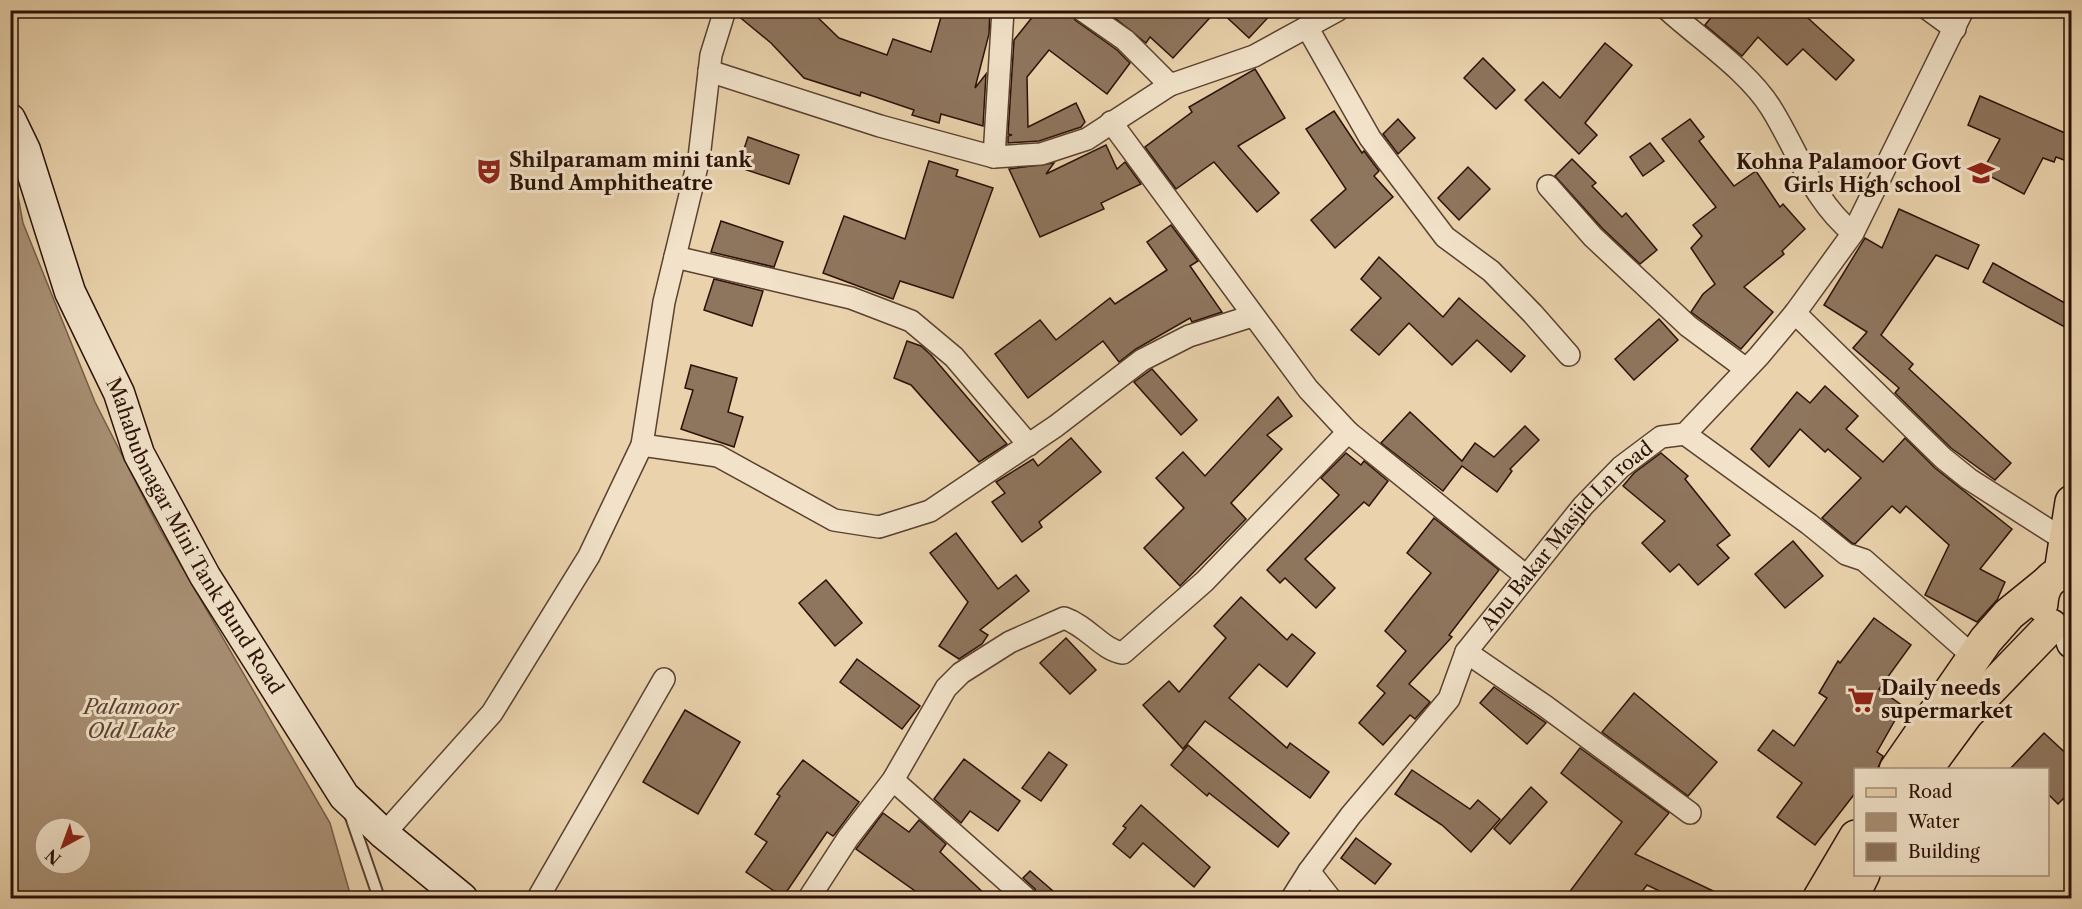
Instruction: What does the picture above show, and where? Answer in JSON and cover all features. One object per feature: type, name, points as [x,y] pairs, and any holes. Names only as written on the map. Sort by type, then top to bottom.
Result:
[{"type":"main road","points":[[1926,768],[1966,714],[2066,634],[2042,612],[2040,603],[2061,567],[2072,502]]},
{"type":"main road","points":[[1897,768],[1974,657],[2009,614],[2061,567]]},
{"type":"main road","points":[[1821,898],[1854,840]]},
{"type":"main road","points":[[1851,898],[1862,876]]},
{"type":"street","points":[[384,834],[492,712],[590,556],[642,445],[664,302],[699,158],[709,71],[725,10]]},
{"type":"street","points":[[994,157],[1003,10]]},
{"type":"street","points":[[1082,10],[1125,40],[1170,85]]},
{"type":"street","points":[[1668,10],[1752,83],[1771,108],[1819,197],[1837,220],[1853,233]]},
{"type":"street","points":[[1929,10],[1959,20],[1853,233],[1795,313],[1685,434],[1809,524],[1846,554],[1864,560],[1974,657]]},
{"type":"street","points":[[709,71],[880,126],[994,157],[1041,154],[1087,139],[1170,85],[1254,56],[1333,11]]},
{"type":"street","points":[[1307,27],[1370,138],[1445,237],[1491,271],[1540,321],[1569,355]]},
{"type":"street","name":"Mahabubnagar Mini Tank Bund Road","points":[[10,119],[25,150],[70,292],[119,393],[139,454],[205,576],[344,796],[384,834],[462,898]]},
{"type":"street","points":[[1111,122],[1308,389],[1348,432],[1526,576]]},
{"type":"street","points":[[1548,186],[1593,237],[1688,326],[1746,369]]},
{"type":"street","points":[[675,258],[851,298],[911,321],[954,357],[1029,445]]},
{"type":"street","points":[[1795,313],[1943,458],[1969,479],[2061,567]]},
{"type":"street","points":[[642,445],[718,456],[834,520],[879,526],[930,511],[1029,445],[1142,360],[1189,336],[1252,316]]},
{"type":"street","points":[[810,898],[848,838],[893,780],[937,702],[961,673],[1010,642],[1064,618],[1078,623],[1113,652],[1123,653],[1205,581],[1348,432]]},
{"type":"street","name":"Abu Bakar Masjid Ln road","points":[[1292,898],[1351,815],[1449,699],[1466,652],[1583,506],[1621,466],[1661,437],[1685,434]]},
{"type":"street","points":[[1466,652],[1545,706],[1690,813]]},
{"type":"street","points":[[538,898],[664,679]]},
{"type":"street","points":[[893,780],[1026,898]]},
{"type":"street","points":[[1309,871],[1330,898]]},
{"type":"lane","points":[[344,796],[379,898]]},
{"type":"water","name":"Palamoor Old Lake","points":[[10,153],[23,223],[95,402],[158,526],[330,823],[349,890],[349,898],[11,898]]},
{"type":"building","points":[[737,10],[810,10],[839,38],[887,55],[893,39],[931,52],[943,10],[990,10],[989,34],[975,88],[986,74],[983,126],[941,114],[939,123],[912,115],[914,110],[861,92],[860,96],[804,78],[771,43],[737,15]]},
{"type":"building","points":[[1038,10],[1070,10],[1075,20],[1117,50],[1130,63],[1107,94],[1049,50],[1027,77],[1028,127],[1076,103],[1085,122],[1081,127],[1039,141],[1008,143],[1008,136],[1012,135],[1008,134],[1014,40]]},
{"type":"building","points":[[1105,10],[1217,10],[1173,58],[1150,37],[1146,43]]},
{"type":"building","points":[[1219,10],[1275,10],[1249,38]]},
{"type":"building","points":[[1717,10],[1799,10],[1854,60],[1836,80],[1803,49],[1787,65],[1758,37],[1742,56],[1705,25]]},
{"type":"building","points":[[1605,43],[1632,65],[1585,123],[1597,135],[1579,154],[1525,100],[1543,82],[1560,98]]},
{"type":"building","points":[[1483,58],[1515,90],[1496,109],[1464,78]]},
{"type":"building","points":[[1255,69],[1285,118],[1238,146],[1279,193],[1257,212],[1214,162],[1176,189],[1145,147],[1192,112],[1189,107]]},
{"type":"building","points":[[1980,96],[2072,136],[2072,163],[2056,157],[2054,162],[2043,158],[2024,194],[1982,172],[2000,139],[1968,125]]},
{"type":"building","points":[[1334,111],[1362,153],[1364,151],[1379,171],[1374,176],[1393,197],[1335,248],[1311,220],[1346,189],[1306,129]]},
{"type":"building","points":[[1398,119],[1415,138],[1398,154],[1383,134]]},
{"type":"building","points":[[1690,119],[1704,137],[1699,141],[1734,186],[1756,171],[1780,207],[1783,204],[1805,229],[1782,251],[1784,254],[1744,287],[1773,312],[1741,349],[1691,312],[1703,294],[1715,284],[1691,248],[1702,236],[1693,225],[1716,207],[1662,139]]},
{"type":"building","points":[[748,137],[799,155],[789,184],[738,167]]},
{"type":"building","points":[[1650,143],[1664,161],[1643,176],[1630,157]]},
{"type":"building","points":[[1106,145],[1117,169],[1125,162],[1141,184],[1101,203],[1104,209],[1040,237],[1009,169],[1054,163],[1046,174]]},
{"type":"building","points":[[1572,159],[1596,183],[1592,186],[1622,217],[1626,213],[1657,250],[1640,264],[1602,228],[1555,176]]},
{"type":"building","points":[[929,161],[958,170],[956,176],[993,188],[953,298],[900,281],[893,299],[823,273],[844,216],[905,239]]},
{"type":"building","points":[[1468,167],[1490,189],[1459,220],[1438,198]]},
{"type":"building","points":[[1899,209],[1979,245],[1968,269],[1936,255],[1881,335],[1913,364],[1909,369],[2011,463],[1995,480],[1951,448],[1895,393],[1899,388],[1853,348],[1867,332],[1824,305],[1865,238],[1882,248]]},
{"type":"building","points":[[721,221],[783,242],[774,267],[711,252]]},
{"type":"building","points":[[1171,225],[1198,261],[1190,266],[1222,312],[1192,322],[1190,318],[1136,349],[1119,362],[1103,341],[1028,398],[995,354],[1040,320],[1056,340],[1110,298],[1115,304],[1167,270],[1147,242]]},
{"type":"building","points":[[1379,257],[1443,317],[1459,298],[1525,356],[1511,372],[1477,340],[1452,365],[1409,323],[1379,355],[1351,330],[1381,298],[1361,279]]},
{"type":"building","points":[[1993,263],[2072,307],[2072,331],[1983,282]]},
{"type":"building","points":[[714,279],[763,291],[752,326],[704,310]]},
{"type":"building","points":[[1659,319],[1678,340],[1634,380],[1615,359]]},
{"type":"building","points":[[907,341],[921,346],[931,355],[1007,444],[979,462],[911,385],[894,378]]},
{"type":"building","points":[[691,365],[737,378],[728,412],[743,417],[734,447],[681,429],[693,390],[685,388]]},
{"type":"building","points":[[1152,369],[1197,420],[1181,435],[1134,382]]},
{"type":"building","points":[[1825,386],[1858,416],[1846,429],[1883,462],[1905,438],[1935,468],[2012,529],[1980,569],[2005,582],[1997,600],[1977,622],[1925,595],[1949,545],[1906,506],[1900,513],[1892,506],[1855,544],[1852,543],[1822,518],[1861,478],[1828,449],[1825,452],[1800,429],[1769,467],[1751,449],[1797,392],[1810,403]]},
{"type":"building","points":[[1278,397],[1292,416],[1267,435],[1282,449],[1231,503],[1246,519],[1180,586],[1144,548],[1184,508],[1156,478],[1183,452],[1205,476]]},
{"type":"building","points":[[1410,412],[1462,461],[1475,443],[1494,457],[1525,426],[1539,440],[1510,469],[1512,471],[1497,492],[1462,466],[1443,491],[1381,443]]},
{"type":"building","points":[[1071,438],[1101,472],[1039,522],[1042,527],[1022,542],[992,502],[1005,493],[996,482],[1033,459],[1038,466]]},
{"type":"building","points":[[1346,453],[1361,465],[1364,461],[1388,481],[1369,506],[1364,502],[1305,559],[1335,588],[1316,608],[1285,578],[1280,583],[1267,570],[1339,495],[1321,478]]},
{"type":"building","points":[[1661,453],[1688,476],[1685,479],[1730,535],[1717,545],[1729,558],[1698,585],[1679,564],[1670,572],[1642,543],[1665,521],[1623,486],[1634,473]]},
{"type":"building","points":[[1434,518],[1499,570],[1449,635],[1452,637],[1409,684],[1430,702],[1415,719],[1410,715],[1383,745],[1359,723],[1385,693],[1377,686],[1406,651],[1385,631],[1431,573],[1407,553]]},
{"type":"building","points":[[956,533],[998,589],[1016,575],[1029,591],[980,630],[988,635],[982,644],[959,659],[939,646],[968,602],[930,553]]},
{"type":"building","points":[[1793,541],[1823,576],[1785,608],[1755,574]]},
{"type":"building","points":[[826,580],[862,623],[835,646],[799,603]]},
{"type":"building","points":[[1241,597],[1287,640],[1292,634],[1315,653],[1287,687],[1259,664],[1229,698],[1287,748],[1290,743],[1329,772],[1310,798],[1205,721],[1183,749],[1143,705],[1169,681],[1179,692],[1226,638],[1214,626]]},
{"type":"building","points":[[1874,618],[1911,645],[1879,689],[1903,706],[1877,752],[1883,756],[1878,768],[1854,768],[1854,795],[1815,845],[1777,817],[1802,783],[1758,750],[1773,730],[1794,746],[1827,698],[1819,693],[1838,661],[1840,663]]},
{"type":"building","points":[[1066,638],[1096,670],[1070,694],[1040,663]]},
{"type":"building","points":[[857,659],[920,706],[902,729],[840,682]]},
{"type":"building","points":[[1494,687],[1546,723],[1527,744],[1480,703]]},
{"type":"building","points":[[1634,693],[1717,762],[1688,796],[1602,732]]},
{"type":"building","points":[[685,710],[740,742],[698,814],[643,782]]},
{"type":"building","points":[[2044,733],[2072,759],[2072,790],[2058,804],[2049,795],[2049,768],[2011,768]]},
{"type":"building","points":[[1188,745],[1289,833],[1278,847],[1209,793],[1207,796],[1171,765]]},
{"type":"building","points":[[1580,748],[1669,813],[1635,854],[1728,898],[1674,898],[1647,885],[1637,898],[1565,898],[1622,822],[1561,773]]},
{"type":"building","points":[[1049,752],[1067,765],[1041,801],[1022,788]]},
{"type":"building","points":[[964,759],[1020,801],[998,831],[970,811],[961,823],[934,799]]},
{"type":"building","points":[[803,760],[859,802],[833,836],[827,832],[783,897],[746,872],[767,842],[755,834],[780,796],[777,794]]},
{"type":"building","points":[[1412,770],[1470,809],[1478,800],[1500,819],[1471,852],[1442,825],[1395,794]]},
{"type":"building","points":[[1531,787],[1547,802],[1510,844],[1494,829]]},
{"type":"building","points":[[1141,805],[1210,867],[1194,887],[1143,843],[1130,858],[1113,844],[1126,828],[1123,826]]},
{"type":"building","points":[[883,813],[909,832],[919,820],[946,844],[940,852],[989,898],[925,898],[856,849]]},
{"type":"building","points":[[1356,838],[1391,864],[1375,884],[1341,858]]},
{"type":"building","points":[[1030,871],[1061,898],[1038,898],[1035,889],[1023,878]]},
{"type":"place","name":"Shilparamam mini tank Bund Amphitheatre","points":[[489,171]]},
{"type":"place","name":"Kohna Palamoor Govt Girls High school","points":[[1981,173]]},
{"type":"place","name":"Daily needs supermarket","points":[[1861,700]]}]
